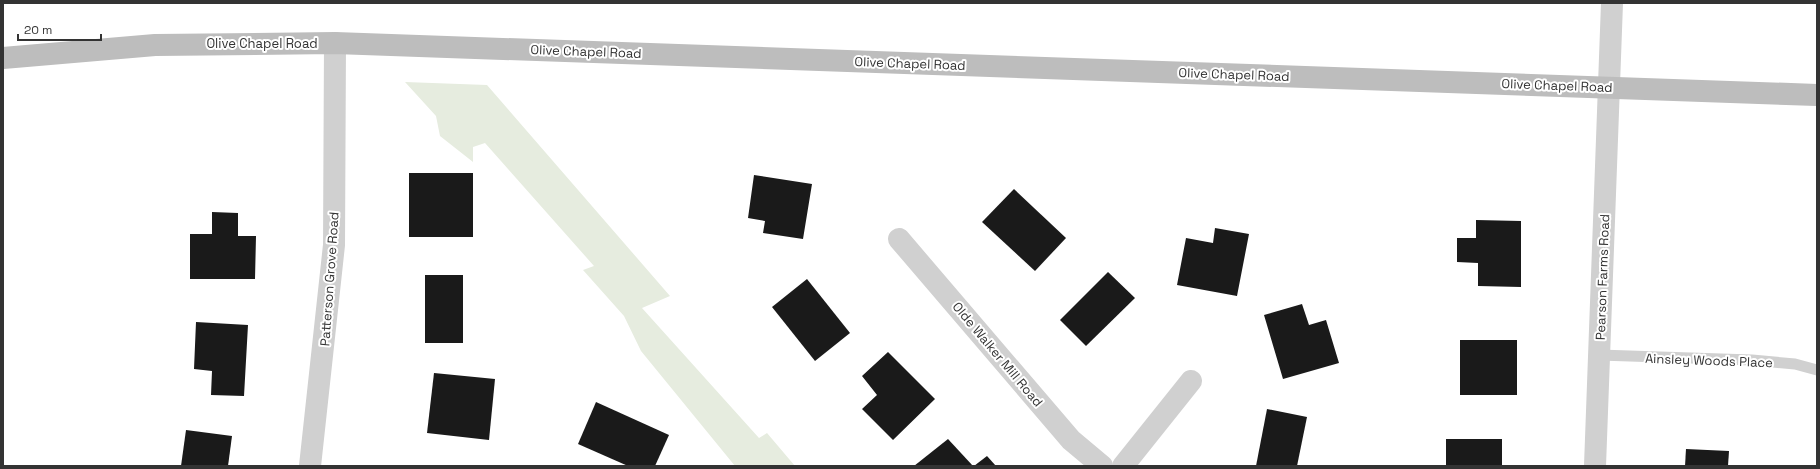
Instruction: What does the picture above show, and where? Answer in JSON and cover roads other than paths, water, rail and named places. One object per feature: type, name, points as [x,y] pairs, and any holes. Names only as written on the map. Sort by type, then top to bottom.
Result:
[{"type":"main road","name":"Olive Chapel Road","points":[[3,58],[34,54],[155,45],[335,43],[1817,95]]},
{"type":"street","name":"Pearson Farms Road","points":[[1595,466],[1612,3]]},
{"type":"street","name":"Patterson Grove Road","points":[[310,466],[334,245],[335,43]]},
{"type":"street","name":"Olde Walker Mill Road","points":[[899,239],[1071,440],[1102,466]]},
{"type":"street","points":[[1123,466],[1190,381]]},
{"type":"lane","name":"Ainsley Woods Place","points":[[1599,355],[1752,360],[1796,364],[1817,370]]}]
